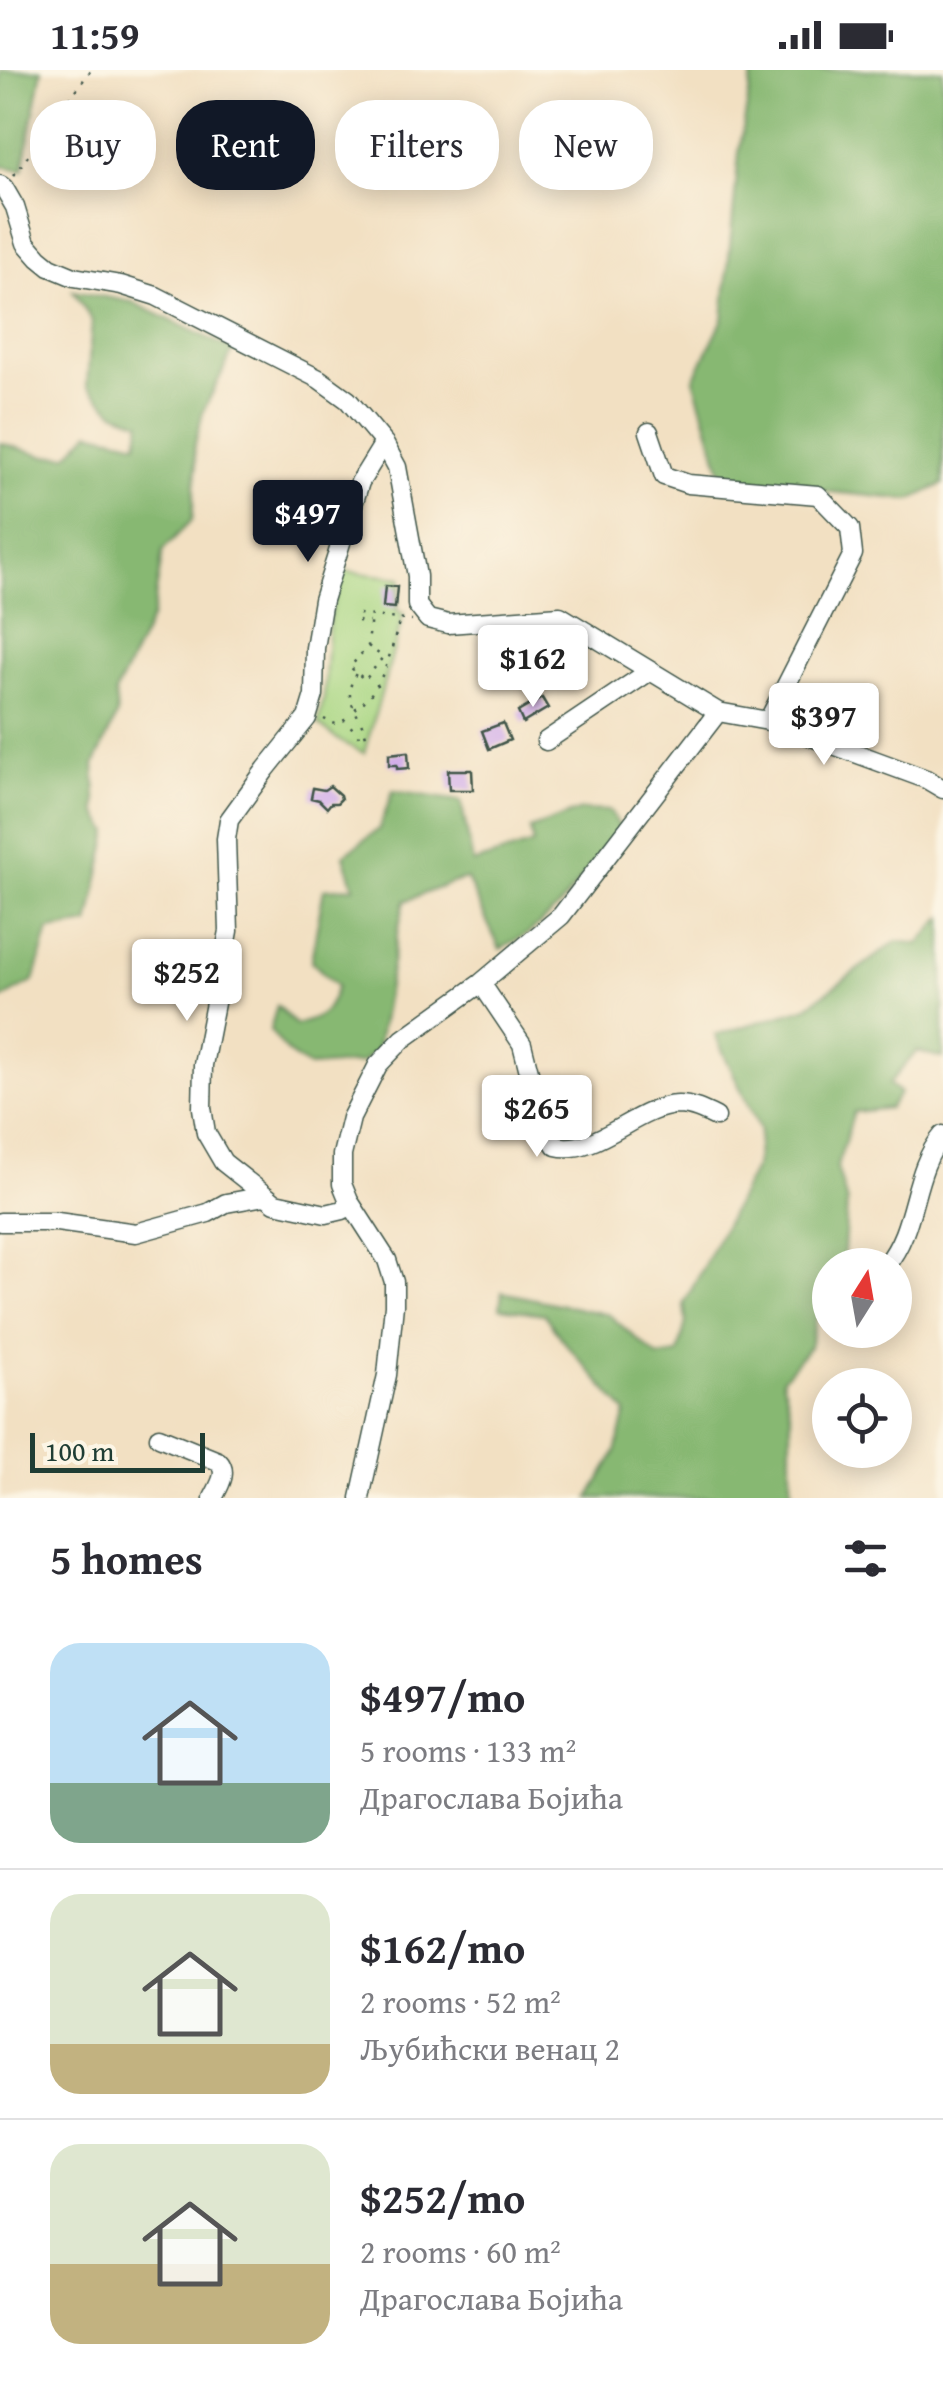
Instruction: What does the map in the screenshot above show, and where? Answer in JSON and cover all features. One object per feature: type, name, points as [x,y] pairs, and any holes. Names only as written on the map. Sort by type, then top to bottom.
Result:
[{"type":"street","points":[[2,187],[15,207],[26,242],[50,267],[156,296],[319,379],[348,400],[384,442],[397,466],[422,612],[448,624],[560,616],[718,712],[768,722],[926,779],[943,789]]},
{"type":"street","points":[[649,432],[664,476],[688,484],[818,495],[850,528],[853,554],[768,722]]},
{"type":"street","points":[[349,1202],[342,1210],[326,1214],[275,1203],[223,1162],[206,1133],[202,1108],[204,1065],[230,932],[226,839],[229,820],[310,712],[322,600],[360,482],[384,442]]},
{"type":"street","points":[[546,741],[650,670]]},
{"type":"street","points":[[360,1498],[387,1375],[394,1282],[387,1260],[349,1202],[342,1184],[342,1155],[351,1118],[378,1065],[403,1039],[481,983],[561,916],[718,712]]},
{"type":"street","points":[[481,983],[522,1044],[538,1108],[556,1146],[577,1148],[671,1106],[689,1106],[716,1116]]},
{"type":"street","points":[[896,1248],[906,1232],[932,1148],[943,1134]]},
{"type":"street","points":[[0,1222],[57,1222],[136,1233],[208,1214],[226,1204],[265,1196]]},
{"type":"street","points":[[160,1437],[223,1466],[214,1498]]},
{"type":"path","points":[[2,187],[91,70]]},
{"type":"path","points":[[387,617],[388,611]]},
{"type":"path","points":[[359,614],[423,622],[422,612]]},
{"type":"path","points":[[372,616],[368,646],[350,666],[366,680],[392,646]]},
{"type":"path","points":[[354,710],[378,685],[400,619]]},
{"type":"path","points":[[358,620],[371,622]]},
{"type":"path","points":[[368,646],[382,658]]},
{"type":"path","points":[[358,658],[372,670]]},
{"type":"path","points":[[310,712],[333,724],[345,720],[364,738],[366,733],[354,710],[349,688],[357,672]]},
{"type":"green space","points":[[0,70],[42,70],[36,100],[30,100],[30,133],[23,170],[0,166]]},
{"type":"green space","points":[[753,70],[943,70],[943,484],[910,500],[724,481],[694,379],[723,319],[739,153]]},
{"type":"green space","points":[[73,291],[132,302],[233,350],[203,412],[194,448],[192,520],[163,550],[152,617],[115,693],[117,715],[94,765],[97,813],[109,832],[89,924],[49,930],[34,981],[0,1000],[0,443],[46,456],[68,455],[90,432],[137,443],[141,422],[114,412],[87,386],[92,321]]},
{"type":"green space","points":[[341,571],[401,578],[397,612],[404,613],[364,753],[318,724],[324,697],[329,621]]},
{"type":"green space","points":[[393,791],[461,801],[473,863],[533,844],[530,829],[581,810],[610,811],[621,829],[558,908],[529,933],[500,949],[467,879],[405,901],[377,1050],[361,1063],[309,1067],[288,1053],[270,1030],[277,1006],[296,1025],[324,1013],[331,1002],[337,986],[311,961],[324,889],[354,887],[344,855],[379,829]]},
{"type":"green space","points":[[943,917],[943,1058],[917,1051],[889,1084],[900,1093],[889,1108],[854,1112],[837,1167],[847,1203],[844,1248],[812,1248],[810,1346],[782,1379],[791,1415],[791,1498],[589,1498],[616,1452],[626,1412],[544,1314],[500,1308],[502,1292],[609,1315],[658,1357],[678,1354],[686,1322],[684,1304],[756,1165],[760,1130],[715,1035],[805,1008],[897,941],[919,944]]},
{"type":"building","points":[[385,586],[397,587],[395,608],[383,607]]},
{"type":"building","points":[[542,698],[548,708],[523,723],[518,712]]},
{"type":"building","points":[[503,723],[510,740],[489,749],[482,731]]},
{"type":"building","points":[[408,752],[409,768],[389,765],[389,754]]},
{"type":"building","points":[[448,770],[472,770],[473,790],[449,790]]},
{"type":"building","points":[[330,786],[340,795],[337,803],[327,808],[311,798],[313,788],[324,790]]}]
